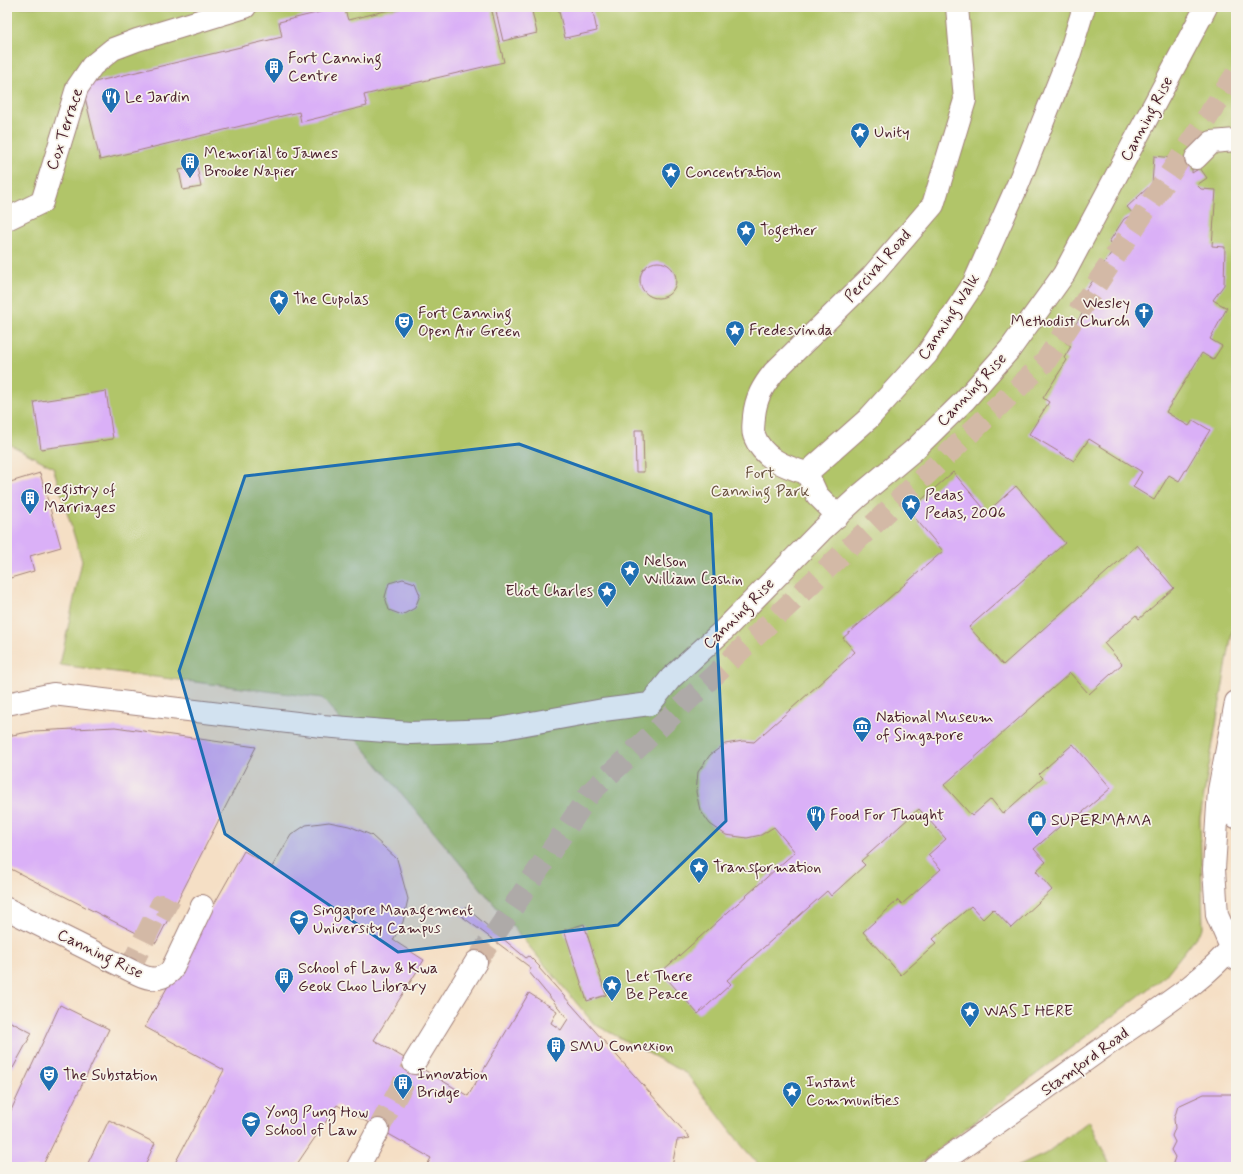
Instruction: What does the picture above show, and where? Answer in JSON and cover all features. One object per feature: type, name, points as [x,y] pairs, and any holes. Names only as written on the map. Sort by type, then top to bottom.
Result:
[{"type":"street","name":"Cox Terrace","points":[[7,218],[42,202],[77,88],[92,66],[112,49],[245,7]]},
{"type":"street","name":"Percival Road","points":[[807,473],[790,468],[774,460],[762,448],[753,434],[756,402],[762,386],[774,372],[872,276],[933,205],[966,100],[957,7]]},
{"type":"street","name":"Canning Walk","points":[[807,473],[868,420],[927,354],[974,284],[1019,182],[1069,56],[1084,7]]},
{"type":"street","name":"Canning Rise","points":[[7,704],[53,694],[322,726],[410,733],[493,730],[602,710],[650,704],[671,678],[725,629],[838,516],[859,496],[914,450],[964,401],[1010,349],[1034,318],[1064,274],[1206,7]]},
{"type":"street","points":[[1196,158],[1212,142],[1236,140]]},
{"type":"street","points":[[807,473],[817,495],[838,516]]},
{"type":"street","points":[[1236,702],[1236,817]]},
{"type":"street","points":[[1234,950],[1217,915],[1214,869],[1219,790],[1236,702]]},
{"type":"street","name":"Canning Rise","points":[[7,909],[138,974],[154,979],[161,978],[171,971],[202,906]]},
{"type":"street","name":"Stamford Road","points":[[934,1167],[1039,1095],[1161,1007],[1234,950]]},
{"type":"street","points":[[414,1063],[476,962]]},
{"type":"street","points":[[358,1167],[378,1130]]},
{"type":"highlighted area","points":[[519,444],[711,514],[726,821],[618,925],[398,952],[225,834],[179,671],[245,476]]},
{"type":"green space","name":"Fort Canning Park","points":[[7,7],[1236,7],[1236,609],[1200,818],[1203,928],[1165,976],[915,1167],[761,1167],[743,1147],[687,1074],[594,1024],[322,698],[60,665],[82,561],[53,467],[7,443]]},
{"type":"green space","points":[[1089,1121],[1111,1167],[1017,1167],[1045,1154]]},
{"type":"building","name":"Fort Canning Centre","points":[[344,7],[348,20],[401,7],[491,7],[504,62],[364,95],[367,106],[301,122],[299,112],[100,160],[82,85],[282,37],[279,22]]},
{"type":"building","points":[[495,7],[531,7],[537,33],[503,41]]},
{"type":"building","points":[[558,7],[592,7],[597,31],[565,38]]},
{"type":"building","name":"Wesley Methodist Church","points":[[1154,156],[1192,160],[1192,173],[1200,168],[1207,178],[1197,185],[1201,189],[1216,190],[1212,246],[1225,247],[1224,285],[1213,300],[1227,308],[1210,339],[1222,346],[1213,360],[1202,353],[1166,412],[1189,426],[1193,420],[1210,430],[1179,481],[1169,475],[1154,500],[1133,487],[1142,472],[1089,439],[1074,461],[1029,434],[1049,402],[1043,398],[1067,360],[1064,358],[1071,346],[1065,342],[1089,302],[1082,297],[1115,247],[1109,242],[1124,219],[1133,214],[1127,207],[1152,184]]},
{"type":"building","name":"Memorial to James Brooke Napier","points":[[197,167],[201,187],[183,190],[179,170]]},
{"type":"building","points":[[661,262],[671,267],[675,273],[675,287],[671,293],[665,297],[655,298],[645,293],[641,287],[640,277],[645,267],[651,263]]},
{"type":"building","points":[[106,391],[113,439],[41,449],[34,402]]},
{"type":"building","points":[[635,430],[643,430],[644,472],[636,472]]},
{"type":"building","name":"National Museum of Singapore","points":[[953,472],[987,512],[1016,486],[1065,543],[969,627],[1003,665],[1137,545],[1174,588],[1139,619],[1136,615],[1104,643],[1122,664],[1089,694],[1070,673],[944,785],[972,816],[991,799],[1003,814],[1043,778],[1039,774],[1073,744],[1111,788],[1077,817],[1074,814],[1034,849],[1046,862],[1036,871],[1052,890],[1011,928],[993,909],[983,919],[971,906],[933,939],[937,943],[901,975],[863,932],[898,900],[902,904],[941,869],[928,855],[946,839],[919,809],[861,861],[865,865],[831,896],[827,891],[727,980],[731,984],[698,1014],[661,972],[795,852],[774,827],[761,835],[747,838],[726,835],[710,824],[700,810],[696,792],[698,772],[710,755],[725,744],[743,741],[754,742],[855,652],[843,638],[943,551],[909,511]]},
{"type":"building","name":"Registry of Marriages","points":[[40,473],[61,547],[30,556],[34,571],[7,579],[7,483]]},
{"type":"building","points":[[403,579],[415,583],[420,595],[415,608],[402,615],[389,610],[385,597],[389,583]]},
{"type":"building","points":[[115,727],[256,747],[156,943],[7,867],[7,736],[34,731]]},
{"type":"building","name":"School of Law & Kwa Geok Choo Library","points":[[329,822],[349,826],[371,835],[397,859],[408,899],[403,922],[393,940],[424,960],[374,1040],[468,1096],[529,993],[557,1011],[551,1023],[561,1030],[568,1019],[529,972],[531,968],[460,915],[465,907],[526,958],[529,956],[540,967],[539,968],[690,1138],[677,1140],[672,1167],[426,1167],[431,1158],[337,1105],[295,1167],[173,1167],[224,1070],[145,1027],[244,851],[272,867],[291,835],[306,825]]},
{"type":"building","points":[[584,924],[606,995],[587,1001],[564,930]]},
{"type":"building","name":"The Substation","points":[[60,1005],[109,1029],[42,1167],[7,1167],[7,1119]]},
{"type":"building","points":[[7,1020],[32,1033],[13,1068],[7,1065]]},
{"type":"building","points":[[1204,1094],[1236,1094],[1236,1167],[1172,1166],[1175,1157],[1171,1150],[1175,1142],[1172,1136],[1175,1128],[1174,1119],[1178,1106]]},
{"type":"building","points":[[109,1120],[155,1143],[144,1167],[86,1167]]},
{"type":"tunnel","points":[[476,962],[591,792],[1045,362],[1236,74]]},
{"type":"tunnel","points":[[129,970],[161,905],[194,923]]},
{"type":"tunnel","points":[[378,1130],[414,1063]]},
{"type":"place","name":"Fort Canning Centre","points":[[274,84]]},
{"type":"place","name":"Le Jardin","points":[[111,114]]},
{"type":"place","name":"Unity","points":[[860,149]]},
{"type":"place","name":"Memorial to James Brooke Napier","points":[[190,179]]},
{"type":"place","name":"Concentration","points":[[671,189]]},
{"type":"place","name":"Together","points":[[746,247]]},
{"type":"place","name":"The Cupolas","points":[[279,316]]},
{"type":"place","name":"Wesley Methodist Church","points":[[1144,329]]},
{"type":"place","name":"Fort Canning Open Air Green","points":[[404,339]]},
{"type":"place","name":"Fredesvinda","points":[[735,347]]},
{"type":"place","name":"Registry of Marriages","points":[[30,515]]},
{"type":"place","name":"Pedas Pedas, 2006","points":[[911,521]]},
{"type":"place","name":"Nelson William Cashin","points":[[630,587]]},
{"type":"place","name":"Eliot Charles","points":[[607,608]]},
{"type":"place","name":"National Museum of Singapore","points":[[862,743]]},
{"type":"place","name":"Food For Thought","points":[[816,832]]},
{"type":"place","name":"SUPERMAMA","points":[[1037,837]]},
{"type":"place","name":"Transformation","points":[[699,884]]},
{"type":"place","name":"Singapore Management University Campus","points":[[299,936]]},
{"type":"place","name":"School of Law & Kwa Geok Choo Library","points":[[284,994]]},
{"type":"place","name":"Let There Be Peace","points":[[612,1002]]},
{"type":"place","name":"WAS I HERE","points":[[970,1028]]},
{"type":"place","name":"SMU Connexion","points":[[556,1063]]},
{"type":"place","name":"The Substation","points":[[49,1092]]},
{"type":"place","name":"Innovation Bridge","points":[[403,1100]]},
{"type":"place","name":"Instant Communities","points":[[792,1108]]},
{"type":"place","name":"Yong Pung How School of Law","points":[[251,1138]]}]
